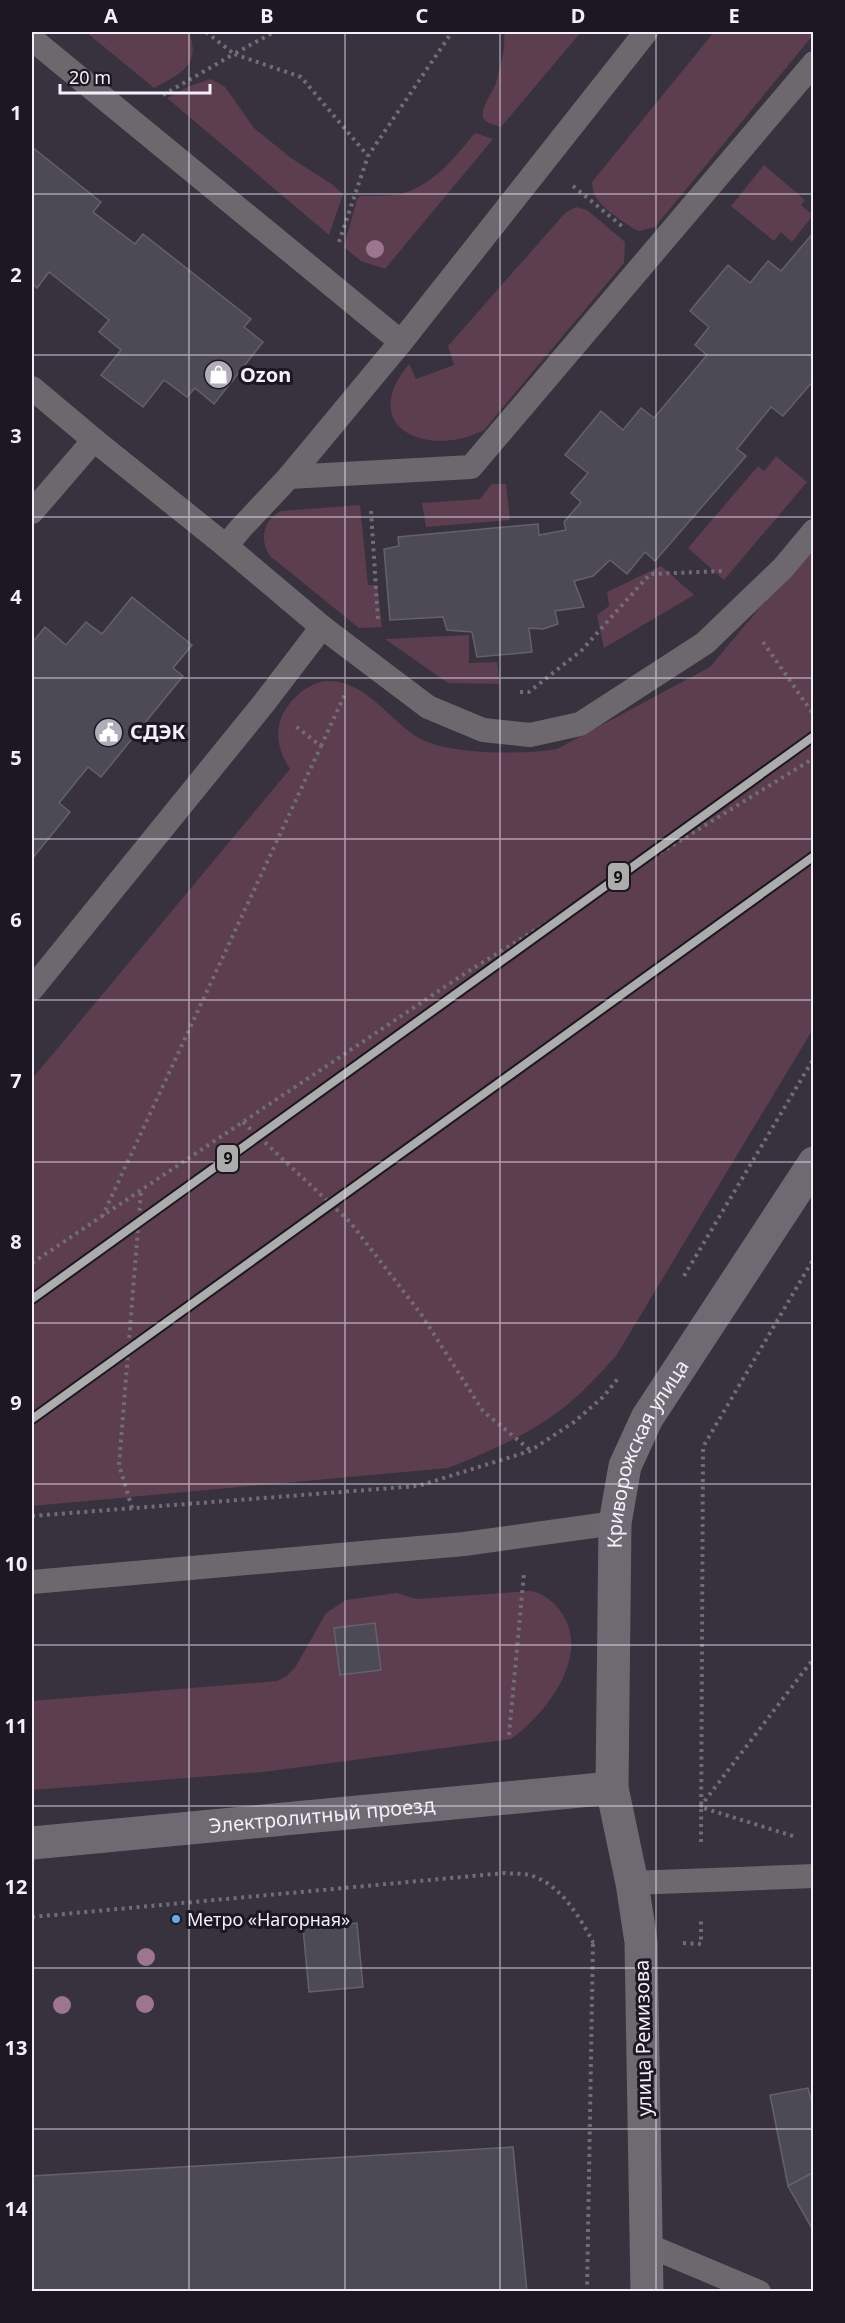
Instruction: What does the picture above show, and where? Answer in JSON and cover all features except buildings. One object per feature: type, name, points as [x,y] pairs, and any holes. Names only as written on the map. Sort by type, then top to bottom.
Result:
[{"type":"street","name":"Криворожская улица","points":[[612,1788],[615,1523],[625,1466],[647,1418],[813,1163]]},
{"type":"street","name":"Электролитный проезд","points":[[32,1844],[612,1788]]},
{"type":"street","name":"улица Ремизова","points":[[612,1788],[632,1882],[641,1942],[647,2292]]},
{"type":"lane","points":[[226,546],[289,477],[400,342],[646,32]]},
{"type":"lane","points":[[32,39],[400,342]]},
{"type":"lane","points":[[289,477],[471,467],[813,63]]},
{"type":"lane","points":[[32,387],[361,658],[428,707],[483,730],[530,735],[580,724],[705,643],[783,568],[813,531]]},
{"type":"lane","points":[[32,512],[94,440]]},
{"type":"lane","points":[[32,989],[264,703],[322,627]]},
{"type":"lane","points":[[32,1581],[464,1544],[615,1523]]},
{"type":"lane","points":[[632,1882],[813,1876]]},
{"type":"lane","points":[[647,2245],[759,2292]]},
{"type":"path","points":[[206,32],[234,54],[301,77],[368,156]]},
{"type":"path","points":[[126,117],[274,32]]},
{"type":"path","points":[[326,283],[368,156],[452,32]]},
{"type":"path","points":[[543,161],[654,252]]},
{"type":"path","points":[[369,471],[379,631]]},
{"type":"path","points":[[519,692],[529,692],[582,650],[650,574],[783,568]]},
{"type":"path","points":[[740,609],[813,715]]},
{"type":"path","points":[[101,1217],[361,658]]},
{"type":"path","points":[[264,703],[321,746]]},
{"type":"path","points":[[32,1263],[464,974],[813,758]]},
{"type":"path","points":[[682,1279],[813,1058]]},
{"type":"path","points":[[243,1122],[350,1222],[421,1314],[483,1411],[530,1451]]},
{"type":"path","points":[[132,1508],[119,1465],[141,1191]]},
{"type":"path","points":[[701,1944],[703,1447],[813,1258]]},
{"type":"path","points":[[32,1516],[418,1486],[530,1451],[574,1422],[603,1397],[625,1369]]},
{"type":"path","points":[[509,1735],[525,1567]]},
{"type":"path","points":[[700,1807],[813,1658]]},
{"type":"path","points":[[700,1807],[802,1839]]},
{"type":"path","points":[[32,1917],[505,1873]]},
{"type":"path","points":[[587,2292],[593,1942]]},
{"type":"shaded area","points":[[86,32],[189,32],[193,53],[186,68],[154,88]]},
{"type":"shaded area","points":[[504,32],[581,32],[501,127],[487,122],[483,111],[496,83],[503,51]]},
{"type":"shaded area","points":[[714,32],[813,32],[814,34],[655,227],[639,231],[601,204],[593,190],[592,182]]},
{"type":"shaded area","points":[[211,79],[225,87],[254,128],[291,158],[343,194],[329,235],[167,98],[190,86]]},
{"type":"shaded area","points":[[475,133],[493,139],[385,269],[361,261],[344,247],[357,199],[360,196],[396,195],[418,187],[445,167]]},
{"type":"shaded area","points":[[764,165],[805,200],[801,205],[813,215],[792,242],[781,232],[774,241],[731,206]]},
{"type":"shaded area","points":[[576,207],[587,210],[625,242],[624,263],[484,430],[463,438],[442,441],[423,439],[406,432],[395,421],[390,406],[395,387],[409,364],[416,379],[454,365],[448,346],[566,212]]},
{"type":"shaded area","points":[[776,456],[807,482],[724,580],[688,548],[758,466],[764,471]]},
{"type":"shaded area","points":[[492,484],[506,484],[510,520],[426,527],[422,503],[480,499]]},
{"type":"shaded area","points":[[360,505],[368,585],[377,585],[382,627],[359,628],[270,556],[265,543],[267,525],[281,511]]},
{"type":"shaded area","points":[[813,544],[813,1029],[616,1356],[575,1398],[536,1427],[448,1468],[32,1506],[32,1079],[290,769],[278,738],[281,718],[292,700],[319,682],[343,683],[366,694],[417,737],[430,743],[465,750],[505,753],[557,749],[710,667]]},
{"type":"shaded area","points":[[661,566],[694,595],[604,648],[597,615],[609,606],[607,592]]},
{"type":"shaded area","points":[[469,635],[469,663],[497,662],[500,684],[448,683],[385,639]]},
{"type":"shaded area","points":[[531,1591],[548,1598],[561,1612],[569,1629],[571,1646],[568,1664],[561,1682],[538,1715],[511,1739],[263,1772],[32,1790],[32,1701],[277,1681],[287,1676],[296,1666],[326,1613],[346,1600],[396,1593],[417,1599]]},
{"type":"transit line","name":"9","points":[[32,1299],[814,736]]},
{"type":"transit line","name":"9","points":[[32,1419],[814,856]]},
{"type":"place","name":"Ozon","points":[[219,375]]},
{"type":"place","name":"СДЭК","points":[[109,732]]},
{"type":"place","name":"Метро «Нагорная»","points":[[176,1919]]}]
